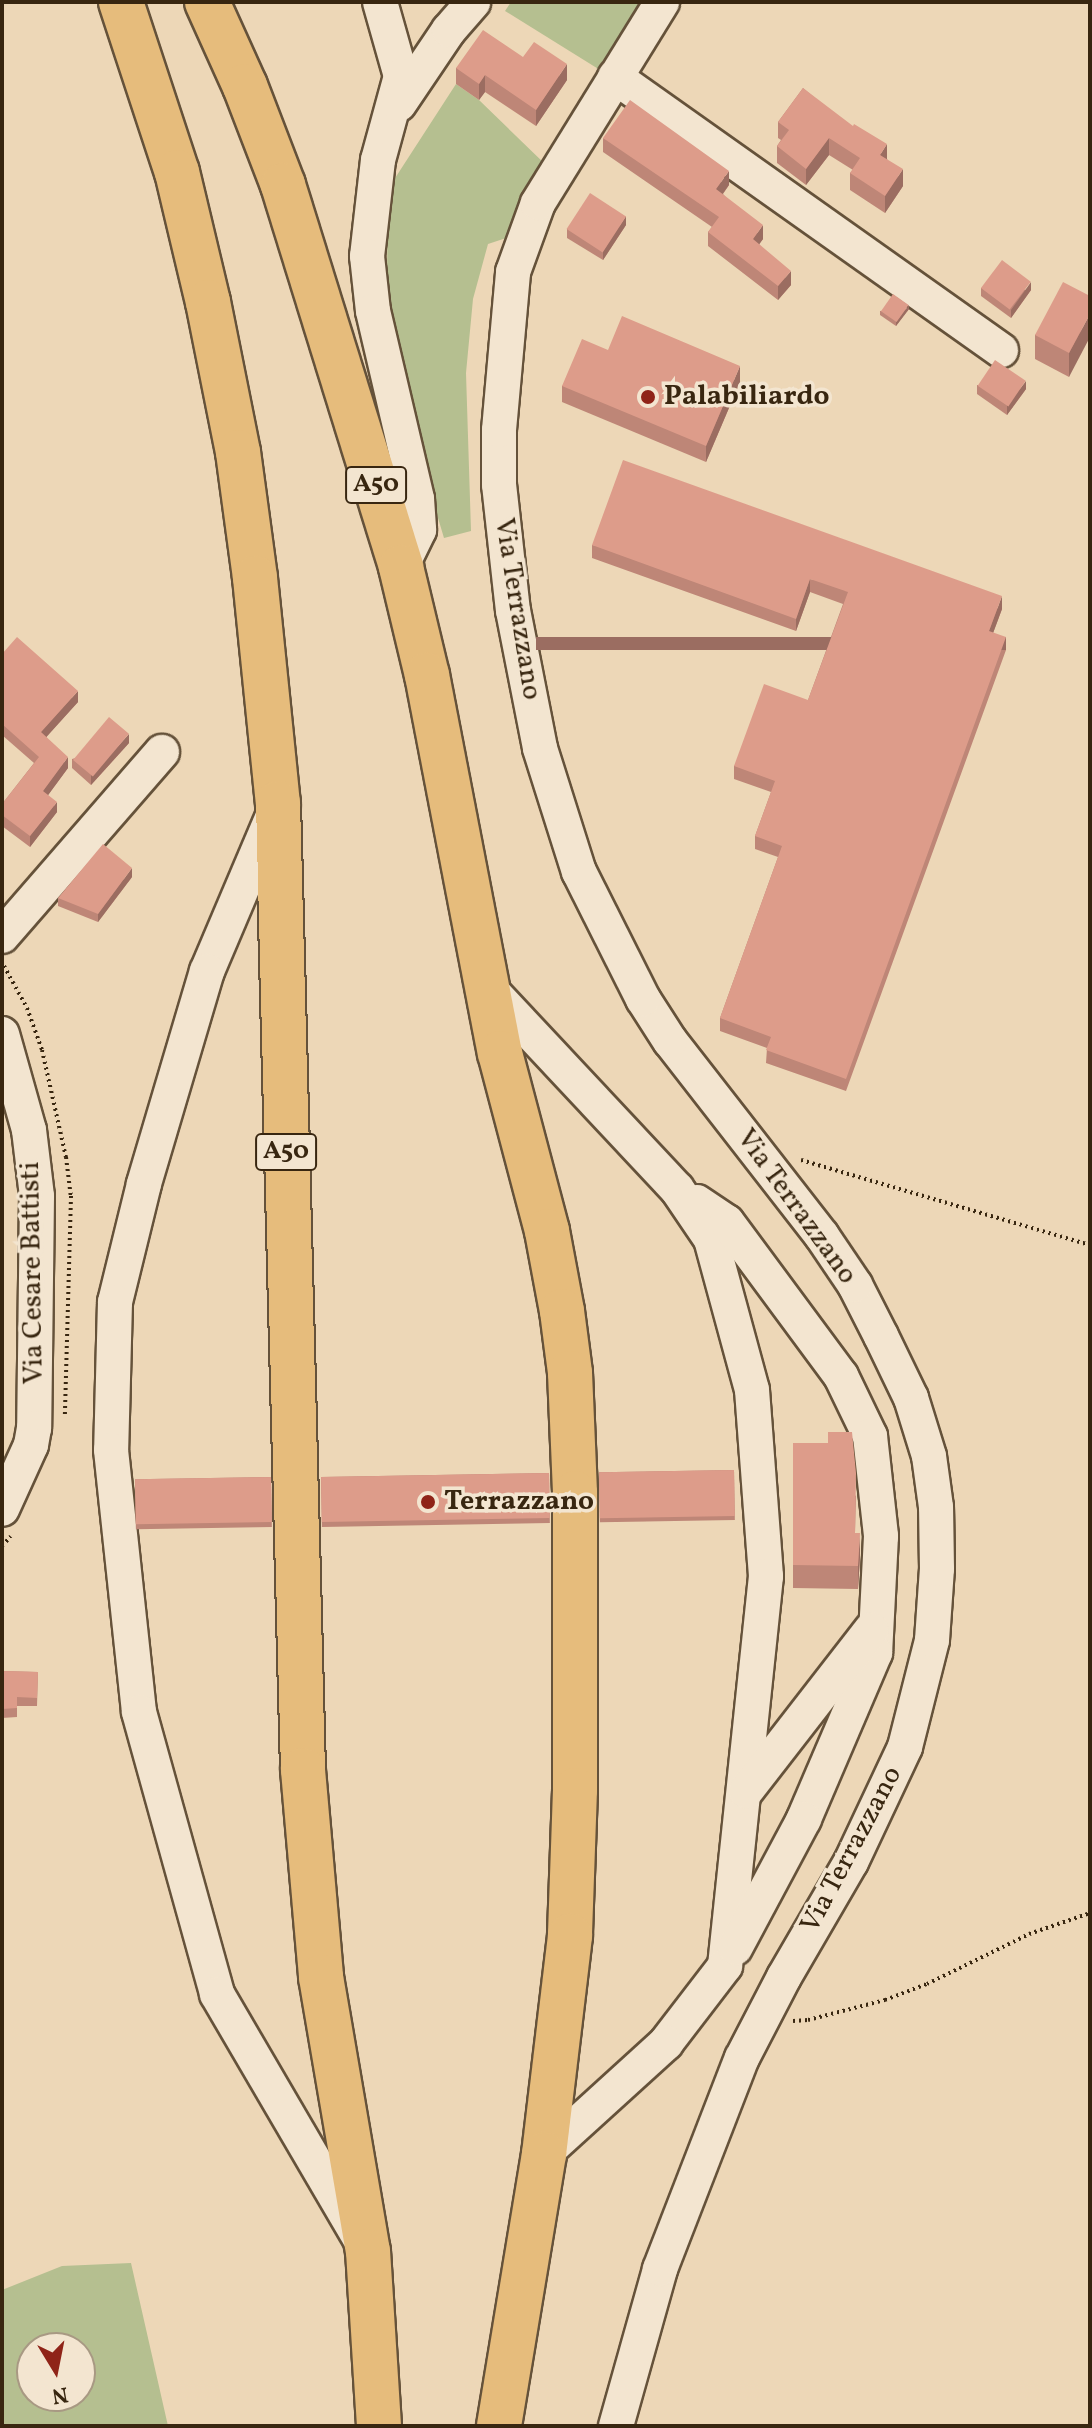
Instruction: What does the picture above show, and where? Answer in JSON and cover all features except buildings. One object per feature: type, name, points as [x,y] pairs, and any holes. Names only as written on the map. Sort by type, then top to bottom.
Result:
[{"type":"highway","name":"A50","points":[[121,2],[177,172],[238,452],[278,803],[293,1500],[303,1770],[321,1977],[368,2251]]},
{"type":"highway","name":"A50","points":[[207,2],[245,86],[283,185],[401,567],[427,675],[500,1053],[547,1231],[562,1311],[570,1373],[575,1493],[575,1790],[570,1936],[544,2154]]},
{"type":"highway","points":[[499,2426],[544,2154]]},
{"type":"highway","points":[[368,2251],[379,2426]]},
{"type":"street","points":[[380,2],[401,76],[375,175],[367,256],[373,311],[417,499],[419,530],[401,567]]},
{"type":"street","points":[[392,115],[449,30],[473,2]]},
{"type":"street","name":"Via Terrazzano","points":[[616,2426],[660,2269],[730,2087],[784,1977],[879,1807],[905,1747],[932,1640],[937,1569],[936,1507],[929,1456],[911,1398],[855,1285],[643,999],[579,872],[540,748],[513,611],[499,485],[499,430],[513,272],[538,203],[662,2]]},
{"type":"street","points":[[615,77],[1001,350]]},
{"type":"street","points":[[2,936],[162,752]]},
{"type":"street","points":[[278,803],[207,971],[144,1184],[115,1302],[111,1450],[139,1712],[217,1994],[368,2251]]},
{"type":"street","points":[[486,985],[677,1189],[711,1239],[752,1390],[766,1576],[746,1791],[725,1966]]},
{"type":"street","name":"Via Cesare Battisti","points":[[2,1034],[29,1130],[37,1196],[34,1428],[31,1445],[2,1509]]},
{"type":"street","points":[[544,2154],[666,2043],[725,1966],[804,1819],[875,1653],[881,1536],[870,1436],[841,1376],[727,1222],[677,1189]]},
{"type":"street","points":[[746,1791],[877,1622]]},
{"type":"path","points":[[752,1147],[894,1185],[1090,1245]]},
{"type":"path","points":[[808,2020],[913,1989],[1029,1934],[1090,1913]]},
{"type":"green space","points":[[511,2],[651,2],[642,21],[600,70],[505,11]]},
{"type":"green space","points":[[456,84],[479,100],[546,165],[512,236],[488,244],[473,299],[466,373],[471,531],[444,538],[398,384],[387,276],[388,189]]},
{"type":"green space","points":[[131,2263],[168,2426],[2,2426],[2,2290],[62,2266]]},
{"type":"place","name":"Palabiliardo","points":[[648,397]]},
{"type":"place","name":"Terrazzano","points":[[428,1502]]}]
